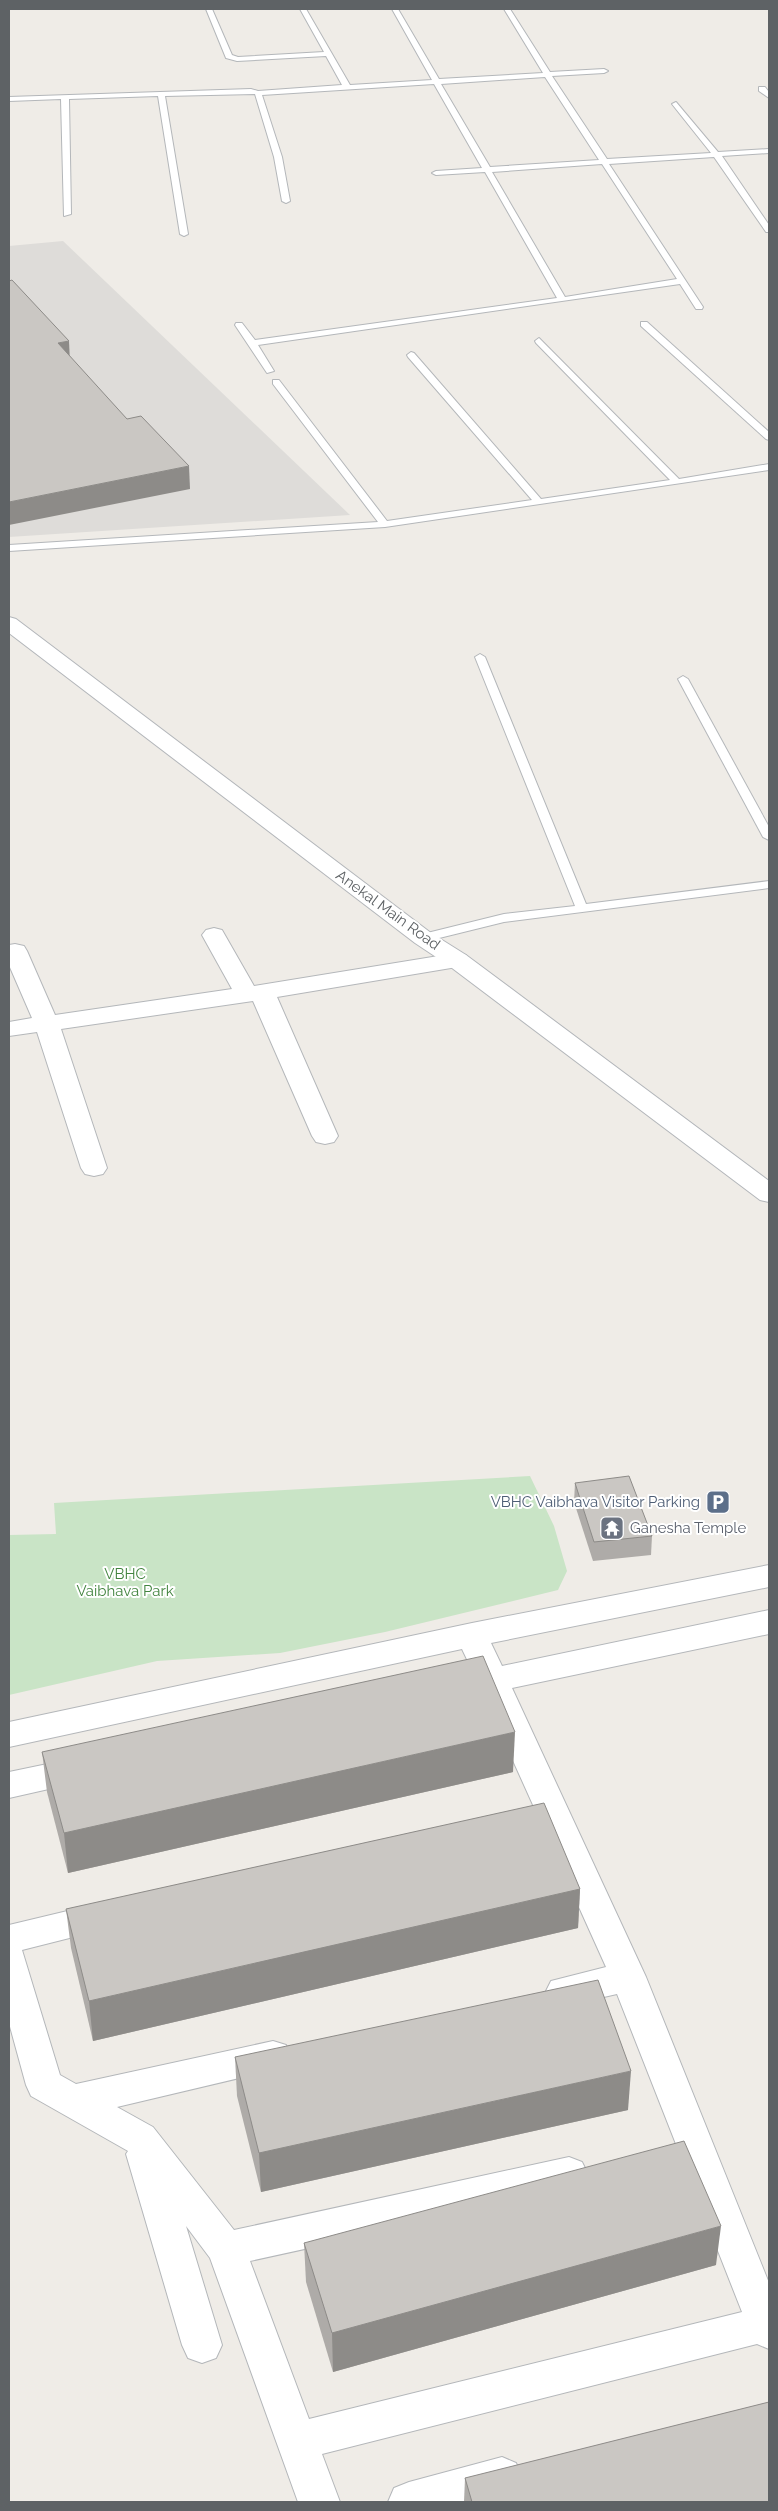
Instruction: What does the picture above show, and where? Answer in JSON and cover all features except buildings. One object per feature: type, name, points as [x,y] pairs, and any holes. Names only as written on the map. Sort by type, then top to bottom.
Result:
[{"type":"street","name":"Anekal Main Road","points":[[9,623],[423,938],[458,960],[769,1194]]},
{"type":"street","points":[[214,935],[254,992],[325,1136]]},
{"type":"street","points":[[15,951],[47,1025],[94,1168]]},
{"type":"street","points":[[9,1029],[47,1025],[458,960]]},
{"type":"street","points":[[9,1734],[472,1635],[769,1576]]},
{"type":"street","points":[[425,1694],[769,1622]]},
{"type":"street","points":[[296,2441],[768,2327],[682,2150],[628,1976],[540,1814],[493,1680],[472,1635]]},
{"type":"street","points":[[9,1785],[106,1764]]},
{"type":"street","points":[[9,1939],[133,1910]]},
{"type":"street","points":[[9,1959],[44,2085],[140,2138],[226,2249],[319,2502]]},
{"type":"street","points":[[530,1998],[628,1976]]},
{"type":"street","points":[[72,2101],[306,2048]]},
{"type":"street","points":[[140,2138],[202,2344]]},
{"type":"street","points":[[226,2249],[600,2167]]},
{"type":"street","points":[[409,2502],[532,2469]]},
{"type":"lane","points":[[209,9],[229,56],[237,59],[330,54]]},
{"type":"lane","points":[[304,9],[347,87]]},
{"type":"lane","points":[[395,9],[562,300]]},
{"type":"lane","points":[[507,9],[603,162],[699,307]]},
{"type":"lane","points":[[9,99],[250,91],[258,93],[604,70]]},
{"type":"lane","points":[[762,89],[769,96]]},
{"type":"lane","points":[[258,93],[278,157],[286,201]]},
{"type":"lane","points":[[161,94],[184,234]]},
{"type":"lane","points":[[65,97],[67,214]]},
{"type":"lane","points":[[676,104],[716,154],[769,230]]},
{"type":"lane","points":[[436,173],[769,151]]},
{"type":"lane","points":[[253,343],[682,282]]},
{"type":"lane","points":[[644,324],[769,438]]},
{"type":"lane","points":[[239,326],[253,343],[270,371]]},
{"type":"lane","points":[[538,341],[677,482]]},
{"type":"lane","points":[[411,355],[538,502]]},
{"type":"lane","points":[[276,382],[386,524]]},
{"type":"lane","points":[[9,548],[386,524],[769,467]]},
{"type":"lane","points":[[480,657],[581,908]]},
{"type":"lane","points":[[683,679],[769,837]]},
{"type":"lane","points":[[423,938],[504,918],[769,885]]},
{"type":"shaded area","points":[[63,241],[350,515],[9,537],[9,246]]},
{"type":"green space","name":"VBHC Vaibhava Park","points":[[530,1476],[554,1526],[567,1571],[558,1590],[385,1632],[280,1653],[157,1661],[9,1695],[9,1535],[56,1534],[54,1503]]},
{"type":"place","name":"VBHC Vaibhava Visitor Parking","points":[[718,1502]]},
{"type":"place","name":"Ganesha Temple","points":[[612,1528]]}]
